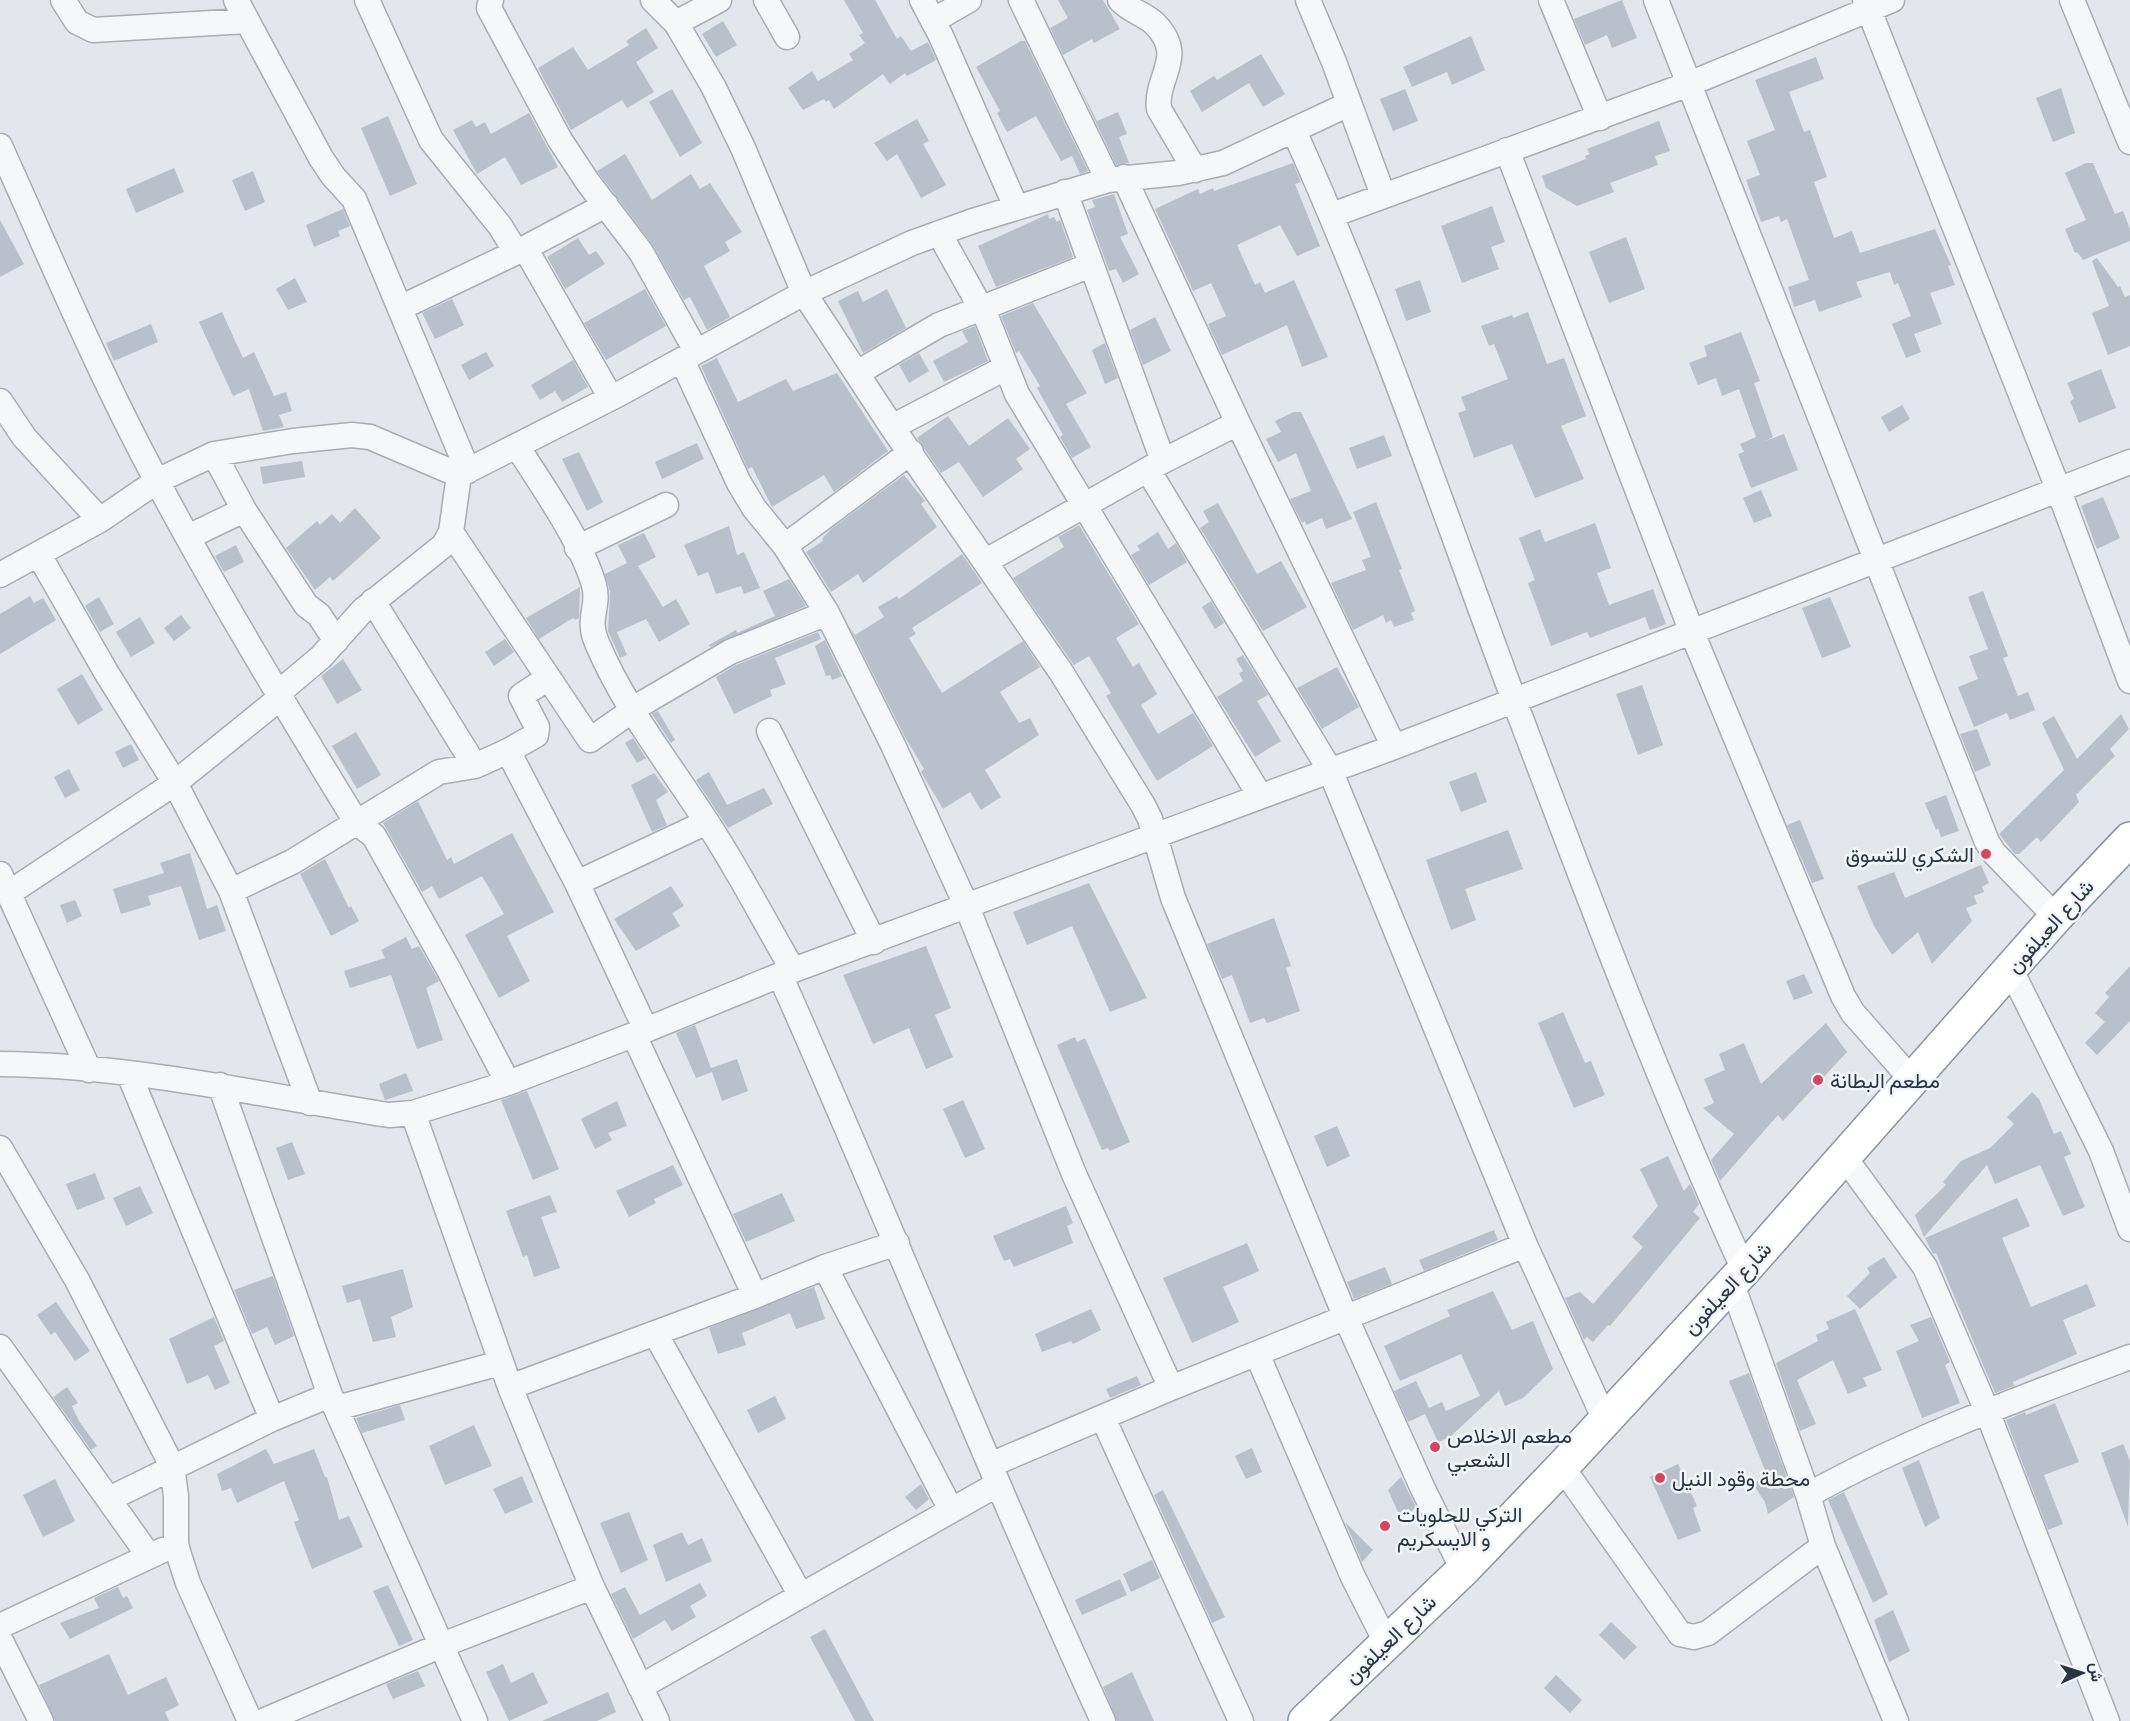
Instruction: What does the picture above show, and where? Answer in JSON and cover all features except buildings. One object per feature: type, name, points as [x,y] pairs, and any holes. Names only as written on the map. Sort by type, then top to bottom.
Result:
[{"type":"highway","name":"شارع العيلفون","points":[[1305,1721],[1463,1570],[1562,1467],[1738,1277],[2056,917],[2130,838]]},
{"type":"street","points":[[63,0],[77,22],[93,30],[247,21]]},
{"type":"street","points":[[89,1070],[5,884],[176,783],[279,696],[321,657],[351,621],[373,601],[440,550],[451,532],[463,473],[400,308],[354,199],[333,176],[321,158],[236,0]]},
{"type":"street","points":[[367,0],[430,140],[520,250],[611,398]]},
{"type":"street","points":[[491,0],[489,8],[560,140],[641,252],[689,355],[739,483],[754,508],[785,546],[827,613],[902,765],[967,907],[1074,1174],[1171,1388]]},
{"type":"street","points":[[653,0],[676,23],[727,114],[804,293],[892,427],[986,561],[1135,790],[1150,819],[1173,898],[1346,1318],[1423,1489],[1463,1570]]},
{"type":"street","points":[[676,23],[719,0]]},
{"type":"street","points":[[766,0],[787,37]]},
{"type":"street","points":[[969,0],[928,10],[1016,207]]},
{"type":"street","points":[[1021,0],[1116,178],[1238,423],[1394,747]]},
{"type":"street","points":[[1120,0],[1128,8],[1150,19],[1164,35],[1171,56],[1159,109],[1195,170]]},
{"type":"street","points":[[1308,0],[1383,195]]},
{"type":"street","points":[[1551,0],[1600,118]]},
{"type":"street","points":[[1656,0],[1987,842],[1994,853],[2056,917]]},
{"type":"street","points":[[1332,215],[1689,84],[1867,5],[1892,0]]},
{"type":"street","points":[[2073,0],[2130,142]]},
{"type":"street","points":[[1867,5],[2060,491],[2130,681]]},
{"type":"street","points":[[0,575],[100,520],[157,481],[214,454],[293,441],[352,435],[370,437],[463,473],[611,398],[804,293],[939,233],[1016,207],[1116,178],[1195,170],[1223,163],[1349,104]]},
{"type":"street","points":[[1294,131],[1332,215],[1514,699],[1738,1277],[1823,1546],[1896,1721]]},
{"type":"street","points":[[0,146],[98,362],[157,481],[279,696],[357,823],[374,836],[449,970],[508,1083]]},
{"type":"street","points":[[1507,150],[1690,630],[1843,996],[1853,1013],[1913,1081]]},
{"type":"street","points":[[1065,192],[1156,466],[1330,770],[1525,1245],[1605,1420]]},
{"type":"street","points":[[400,308],[606,205]]},
{"type":"street","points":[[939,233],[991,328],[1005,368],[1020,399],[1260,796]]},
{"type":"street","points":[[857,373],[939,325],[1091,265]]},
{"type":"street","points":[[892,427],[1005,368]]},
{"type":"street","points":[[0,400],[24,437],[100,520]]},
{"type":"street","points":[[986,561],[1238,423]]},
{"type":"street","points":[[517,446],[577,548],[595,587],[595,606],[590,624],[631,711],[707,822],[751,894],[787,973],[994,1474],[1103,1721]]},
{"type":"street","points":[[785,546],[910,452]]},
{"type":"street","points":[[214,454],[244,510],[306,605],[319,615],[336,641]]},
{"type":"street","points":[[0,1064],[129,1074],[220,1085],[310,1103],[389,1115],[413,1113],[508,1083],[640,1033],[787,973],[1394,747],[1690,630],[2060,491],[2130,462]]},
{"type":"street","points":[[577,548],[666,505]]},
{"type":"street","points":[[188,537],[244,510]]},
{"type":"street","points":[[451,532],[590,740],[631,711],[730,652],[827,613]]},
{"type":"street","points":[[39,555],[105,672],[176,783],[231,891],[310,1103]]},
{"type":"street","points":[[373,601],[475,766]]},
{"type":"street","points":[[231,891],[292,862],[439,772],[475,766],[536,735],[537,727],[521,696],[548,678]]},
{"type":"street","points":[[769,731],[874,942]]},
{"type":"street","points":[[508,751],[577,883],[755,1296]]},
{"type":"street","points":[[577,883],[707,822]]},
{"type":"street","points":[[2011,970],[2101,1151],[2130,1228]]},
{"type":"street","points":[[129,1074],[272,1419]]},
{"type":"street","points":[[220,1085],[334,1402],[475,1721]]},
{"type":"street","points":[[413,1113],[500,1363],[592,1587],[657,1721]]},
{"type":"street","points":[[0,1148],[77,1280],[171,1466],[176,1496],[176,1544],[188,1583],[250,1721]]},
{"type":"street","points":[[1845,1158],[1925,1267],[1987,1411],[2107,1721]]},
{"type":"street","points":[[510,1387],[755,1296],[825,1267],[897,1243]]},
{"type":"street","points":[[640,1687],[951,1510],[994,1474],[1103,1418],[1171,1388],[1525,1245]]},
{"type":"street","points":[[825,1267],[951,1510]]},
{"type":"street","points":[[655,1333],[801,1596]]},
{"type":"street","points":[[0,1347],[110,1498],[149,1556]]},
{"type":"street","points":[[1257,1354],[1353,1577],[1386,1642]]},
{"type":"street","points":[[1808,1495],[1859,1467],[1987,1411],[2130,1357]]},
{"type":"street","points":[[110,1498],[171,1466],[272,1419],[500,1363]]},
{"type":"street","points":[[1103,1418],[1241,1721]]},
{"type":"street","points":[[1562,1467],[1680,1634],[1694,1637],[1708,1633],[1823,1546]]},
{"type":"street","points":[[0,1626],[176,1544]]},
{"type":"street","points":[[263,1721],[442,1646],[592,1587]]},
{"type":"street","points":[[0,1639],[41,1721]]},
{"type":"place","name":"الشكري للتسوق","points":[[1986,854]]},
{"type":"place","name":"مطعم البطانة","points":[[1818,1080]]},
{"type":"place","name":"مطعم الاخلاص الشعبي","points":[[1435,1447]]},
{"type":"place","name":"محطة وقود النيل","points":[[1660,1478]]},
{"type":"place","name":"التركي للحلويات و الايسكريم","points":[[1385,1526]]}]
